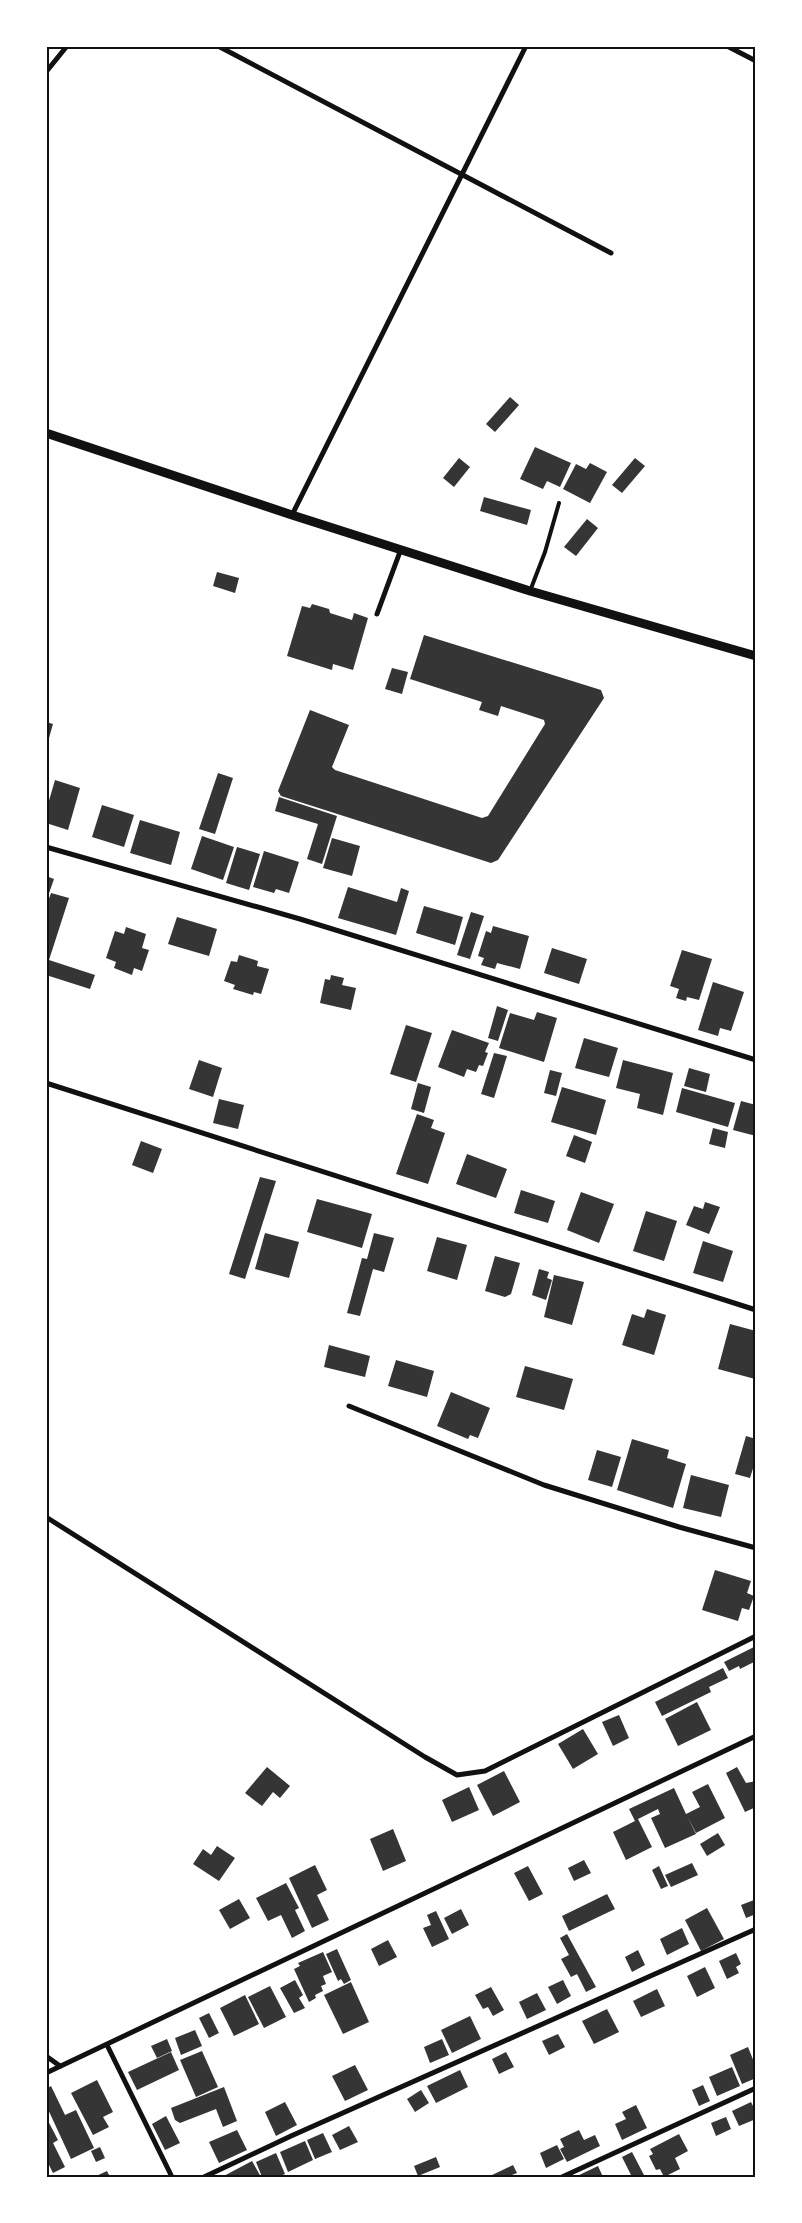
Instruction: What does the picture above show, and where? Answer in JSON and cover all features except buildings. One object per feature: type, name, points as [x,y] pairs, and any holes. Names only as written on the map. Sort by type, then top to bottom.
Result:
[{"type":"street","points":[[46,72],[67,46]]},
{"type":"street","points":[[218,46],[612,253]]},
{"type":"street","points":[[292,515],[526,46]]},
{"type":"street","points":[[727,46],[756,61]]},
{"type":"street","points":[[46,432],[292,515],[530,591],[756,656]]},
{"type":"street","points":[[377,614],[401,549]]},
{"type":"street","points":[[46,847],[300,919],[756,1060]]},
{"type":"street","points":[[46,1083],[756,1310]]},
{"type":"street","points":[[349,1406],[544,1484],[679,1527],[756,1548]]},
{"type":"street","points":[[46,1517],[400,1742],[457,1775],[485,1771],[756,1636]]},
{"type":"street","points":[[46,2073],[756,1736]]},
{"type":"street","points":[[204,2177],[291,2136],[756,1929]]},
{"type":"street","points":[[107,2045],[172,2177]]},
{"type":"street","points":[[46,2056],[60,2066]]},
{"type":"street","points":[[562,2177],[756,2088]]},
{"type":"lane","points":[[530,591],[545,552],[559,503]]}]
